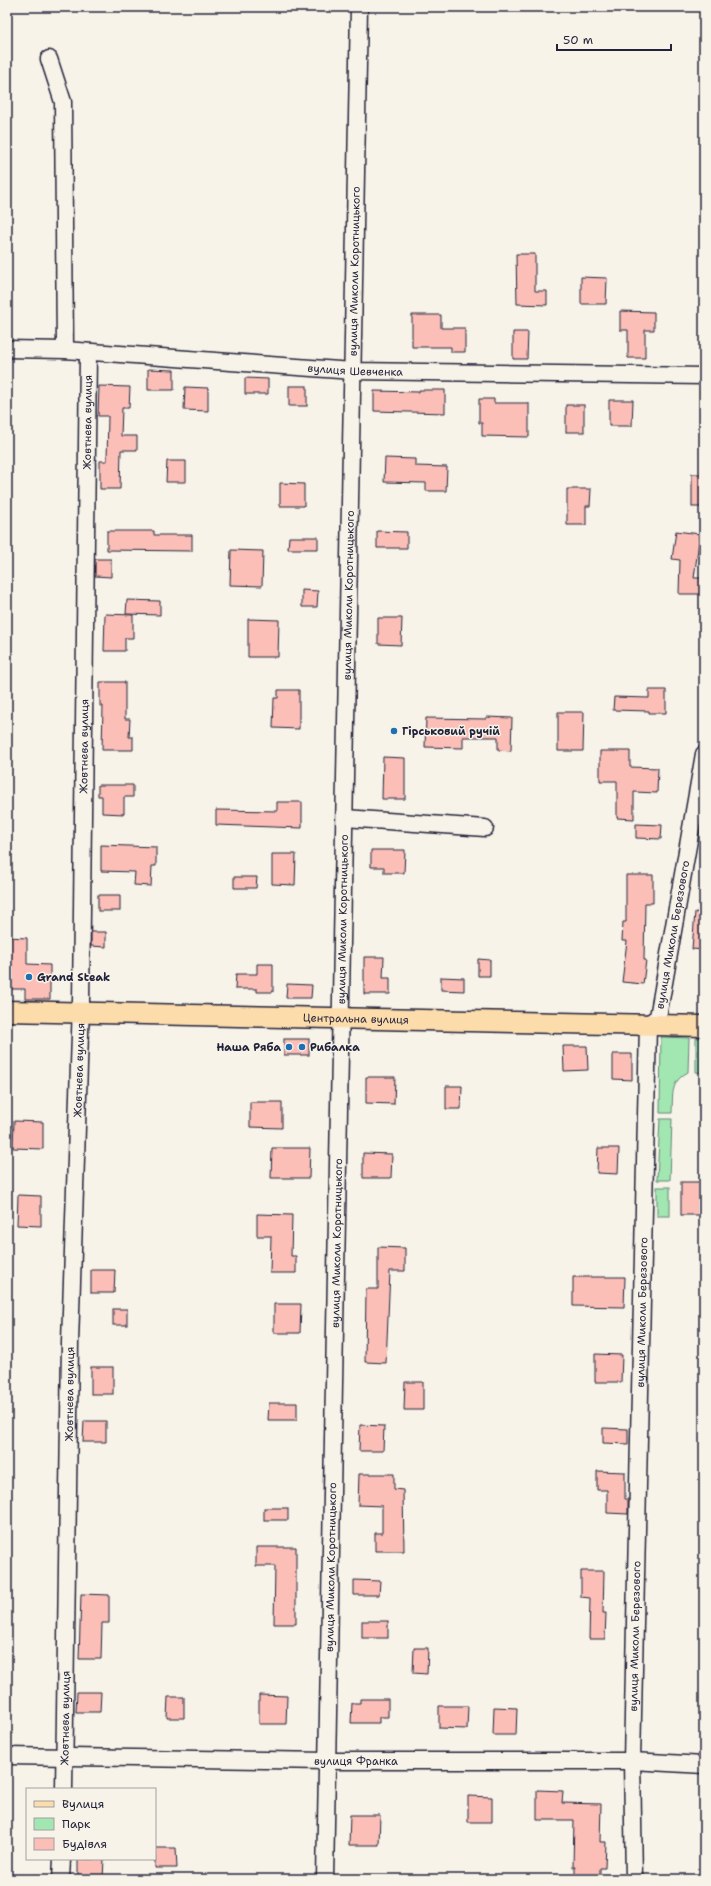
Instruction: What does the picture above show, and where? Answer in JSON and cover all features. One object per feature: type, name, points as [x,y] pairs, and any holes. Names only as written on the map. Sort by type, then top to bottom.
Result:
[{"type":"main road","name":"Центральна вулиця","points":[[7,1011],[81,1011],[341,1019],[704,1026]]},
{"type":"street","name":"вулиця Миколи Коротницького","points":[[325,1879],[359,7]]},
{"type":"street","points":[[49,59],[63,102],[65,350]]},
{"type":"street","name":"вулиця Шевченка","points":[[7,349],[65,350],[353,371],[704,376]]},
{"type":"street","name":"Жовтнева вулиця","points":[[64,1788],[70,1343],[81,1011],[88,352]]},
{"type":"street","name":"вулиця Миколи Березового","points":[[634,1879],[632,1761],[648,1024],[658,1017],[704,754]]},
{"type":"street","points":[[345,818],[485,828]]},
{"type":"street","name":"вулиця Франка","points":[[7,1756],[327,1761],[632,1761],[704,1765]]},
{"type":"street","points":[[61,1879],[62,1860]]},
{"type":"green space","points":[[661,1037],[689,1038],[688,1072],[675,1084],[672,1113],[660,1113]]},
{"type":"green space","points":[[696,1038],[704,1038],[704,1073],[696,1072]]},
{"type":"green space","points":[[660,1119],[672,1119],[670,1180],[657,1180]]},
{"type":"green space","points":[[657,1187],[670,1187],[670,1216],[657,1216]]},
{"type":"building","points":[[516,254],[535,254],[535,291],[547,291],[547,305],[517,304]]},
{"type":"building","points":[[581,277],[607,278],[606,304],[581,304]]},
{"type":"building","points":[[620,311],[654,312],[654,330],[645,330],[645,358],[628,358],[628,330],[620,330]]},
{"type":"building","points":[[412,315],[441,315],[441,328],[465,328],[465,352],[451,352],[451,347],[412,347]]},
{"type":"building","points":[[513,332],[528,332],[527,359],[513,359]]},
{"type":"building","points":[[148,369],[174,370],[174,390],[148,390]]},
{"type":"building","points":[[245,378],[268,379],[268,394],[245,394]]},
{"type":"building","points":[[99,386],[130,387],[129,408],[122,408],[121,436],[137,436],[137,450],[121,450],[120,489],[100,489],[100,461],[107,461],[108,416],[98,416]]},
{"type":"building","points":[[289,386],[307,386],[307,406],[289,406]]},
{"type":"building","points":[[185,387],[208,388],[208,411],[184,410]]},
{"type":"building","points":[[419,390],[445,390],[445,413],[374,411],[374,391],[419,392]]},
{"type":"building","points":[[479,399],[494,399],[494,403],[529,403],[529,437],[482,436],[482,423],[479,423]]},
{"type":"building","points":[[609,400],[633,400],[632,426],[609,426]]},
{"type":"building","points":[[566,405],[584,405],[584,432],[566,432]]},
{"type":"building","points":[[385,458],[415,459],[415,466],[447,467],[446,491],[426,491],[426,483],[384,482]]},
{"type":"building","points":[[167,461],[186,461],[186,482],[166,482]]},
{"type":"building","points":[[692,474],[704,474],[704,507],[692,507]]},
{"type":"building","points":[[280,483],[304,484],[304,506],[280,506]]},
{"type":"building","points":[[567,489],[591,489],[590,506],[586,506],[586,525],[567,525]]},
{"type":"building","points":[[107,531],[154,531],[154,535],[192,535],[192,551],[107,550]]},
{"type":"building","points":[[377,531],[407,532],[407,548],[377,548]]},
{"type":"building","points":[[676,531],[700,534],[694,578],[704,578],[704,594],[679,594],[680,560],[672,559]]},
{"type":"building","points":[[289,537],[318,537],[318,549],[288,549]]},
{"type":"building","points":[[231,550],[263,551],[262,586],[230,585]]},
{"type":"building","points":[[95,559],[111,559],[111,577],[95,576]]},
{"type":"building","points":[[302,590],[318,591],[317,607],[302,607]]},
{"type":"building","points":[[127,600],[160,601],[160,615],[126,614]]},
{"type":"building","points":[[105,614],[133,615],[133,638],[125,638],[125,651],[104,651]]},
{"type":"building","points":[[378,618],[402,618],[401,645],[378,644]]},
{"type":"building","points":[[248,619],[279,620],[278,657],[248,657]]},
{"type":"building","points":[[100,682],[125,682],[125,719],[130,719],[129,737],[133,737],[133,750],[102,750],[103,706],[100,706]]},
{"type":"building","points":[[278,690],[299,690],[299,729],[273,728],[274,698],[278,698]]},
{"type":"building","points":[[649,690],[666,690],[666,713],[613,710],[614,697],[649,698]]},
{"type":"building","points":[[558,712],[584,712],[583,751],[558,751]]},
{"type":"building","points":[[486,717],[512,718],[511,751],[498,750],[498,737],[463,737],[463,748],[425,747],[426,718],[486,719]]},
{"type":"building","points":[[600,751],[630,751],[630,767],[658,768],[657,793],[634,792],[634,819],[617,818],[617,781],[600,781]]},
{"type":"building","points":[[383,757],[405,758],[405,799],[382,799]]},
{"type":"building","points":[[98,785],[133,785],[133,797],[124,797],[124,814],[102,813],[102,796],[98,796]]},
{"type":"building","points":[[277,802],[302,802],[302,828],[216,825],[216,810],[277,811]]},
{"type":"building","points":[[636,824],[662,825],[661,839],[636,838]]},
{"type":"building","points":[[101,845],[156,847],[156,866],[152,866],[151,886],[134,885],[135,872],[101,871]]},
{"type":"building","points":[[371,850],[405,850],[404,873],[384,873],[384,867],[371,867]]},
{"type":"building","points":[[272,854],[296,854],[295,885],[272,884]]},
{"type":"building","points":[[626,875],[653,875],[653,903],[645,903],[644,960],[646,960],[643,984],[622,982],[627,941],[622,941],[623,922],[626,922]]},
{"type":"building","points":[[234,877],[257,877],[256,888],[234,888]]},
{"type":"building","points":[[98,895],[120,895],[120,911],[98,911]]},
{"type":"building","points":[[695,912],[704,913],[704,950],[692,949]]},
{"type":"building","points":[[91,932],[106,932],[106,947],[91,946]]},
{"type":"building","name":"Grand Steak","points":[[7,937],[27,938],[27,964],[50,965],[50,999],[25,999],[25,989],[7,989]]},
{"type":"building","points":[[364,957],[384,957],[383,978],[390,978],[390,994],[364,994]]},
{"type":"building","points":[[478,959],[490,960],[490,976],[478,976]]},
{"type":"building","points":[[257,964],[273,964],[273,992],[257,992],[257,989],[235,989],[236,974],[257,974]]},
{"type":"building","points":[[441,977],[464,978],[464,991],[441,990]]},
{"type":"building","points":[[287,984],[312,985],[311,998],[286,998]]},
{"type":"building","points":[[284,1039],[309,1039],[309,1055],[284,1055]]},
{"type":"building","points":[[563,1046],[587,1046],[588,1070],[564,1071]]},
{"type":"building","points":[[613,1054],[632,1054],[632,1080],[613,1079]]},
{"type":"building","points":[[366,1077],[395,1077],[394,1104],[366,1103]]},
{"type":"building","points":[[446,1086],[462,1086],[461,1109],[446,1109]]},
{"type":"building","points":[[250,1102],[282,1102],[282,1128],[250,1127]]},
{"type":"building","points":[[14,1121],[43,1122],[43,1149],[13,1148]]},
{"type":"building","points":[[272,1148],[310,1148],[309,1178],[271,1178]]},
{"type":"building","points":[[598,1148],[619,1148],[618,1174],[597,1173]]},
{"type":"building","points":[[363,1153],[392,1154],[391,1178],[363,1178]]},
{"type":"building","points":[[681,1182],[704,1182],[704,1215],[681,1215]]},
{"type":"building","points":[[18,1195],[41,1196],[41,1226],[17,1225]]},
{"type":"building","points":[[257,1214],[292,1215],[291,1256],[296,1256],[296,1273],[270,1273],[271,1236],[257,1236]]},
{"type":"building","points":[[378,1247],[405,1248],[405,1271],[390,1271],[386,1363],[365,1362],[366,1289],[378,1289]]},
{"type":"building","points":[[91,1270],[115,1270],[114,1293],[91,1293]]},
{"type":"building","points":[[573,1277],[625,1277],[624,1307],[573,1306]]},
{"type":"building","points":[[274,1304],[301,1304],[300,1333],[274,1333]]},
{"type":"building","points":[[113,1309],[127,1309],[127,1325],[113,1325]]},
{"type":"building","points":[[595,1354],[622,1355],[621,1382],[595,1382]]},
{"type":"building","points":[[91,1367],[113,1367],[113,1394],[91,1394]]},
{"type":"building","points":[[405,1382],[423,1382],[423,1410],[404,1410]]},
{"type":"building","points":[[269,1403],[297,1403],[297,1420],[268,1420]]},
{"type":"building","points":[[84,1421],[106,1421],[106,1442],[83,1442]]},
{"type":"building","points":[[360,1425],[384,1426],[383,1451],[359,1451]]},
{"type":"building","points":[[603,1428],[628,1429],[628,1444],[603,1443]]},
{"type":"building","points":[[597,1471],[625,1472],[625,1499],[628,1499],[628,1514],[607,1513],[607,1490],[597,1490]]},
{"type":"building","points":[[359,1474],[394,1474],[394,1489],[403,1490],[404,1551],[375,1551],[375,1533],[382,1533],[382,1506],[358,1505]]},
{"type":"building","points":[[264,1508],[288,1508],[288,1520],[264,1520]]},
{"type":"building","points":[[256,1547],[296,1547],[296,1624],[274,1624],[275,1566],[256,1566]]},
{"type":"building","points":[[581,1571],[604,1571],[603,1613],[606,1613],[605,1639],[589,1639],[590,1598],[581,1597]]},
{"type":"building","points":[[354,1580],[380,1581],[379,1595],[354,1595]]},
{"type":"building","points":[[81,1594],[109,1595],[109,1623],[102,1623],[101,1659],[79,1659]]},
{"type":"building","points":[[362,1621],[388,1621],[388,1638],[362,1638]]},
{"type":"building","points":[[414,1648],[428,1648],[427,1674],[413,1673]]},
{"type":"building","points":[[77,1692],[101,1692],[100,1712],[76,1712]]},
{"type":"building","points":[[259,1695],[287,1696],[286,1724],[259,1724]]},
{"type":"building","points":[[168,1697],[184,1697],[184,1718],[167,1718]]},
{"type":"building","points":[[360,1699],[388,1699],[388,1717],[379,1717],[379,1723],[351,1723],[352,1703],[360,1703]]},
{"type":"building","points":[[439,1706],[468,1706],[467,1729],[439,1728]]},
{"type":"building","points":[[494,1707],[517,1708],[516,1735],[493,1735]]},
{"type":"building","points":[[537,1790],[563,1791],[562,1803],[601,1804],[600,1842],[606,1842],[605,1868],[600,1868],[600,1879],[575,1879],[575,1867],[573,1867],[574,1820],[537,1820]]},
{"type":"building","points":[[468,1796],[492,1797],[492,1822],[468,1822]]},
{"type":"building","points":[[350,1815],[380,1815],[379,1845],[349,1845]]},
{"type":"building","points":[[156,1848],[176,1848],[177,1868],[155,1868]]},
{"type":"building","points":[[78,1860],[104,1860],[103,1879],[78,1879]]},
{"type":"place","name":"Гірськовий ручій","points":[[394,731]]},
{"type":"place","name":"Grand Steak","points":[[29,977]]},
{"type":"place","name":"Наша Ряба","points":[[289,1047]]},
{"type":"place","name":"Рибалка","points":[[302,1047]]}]
